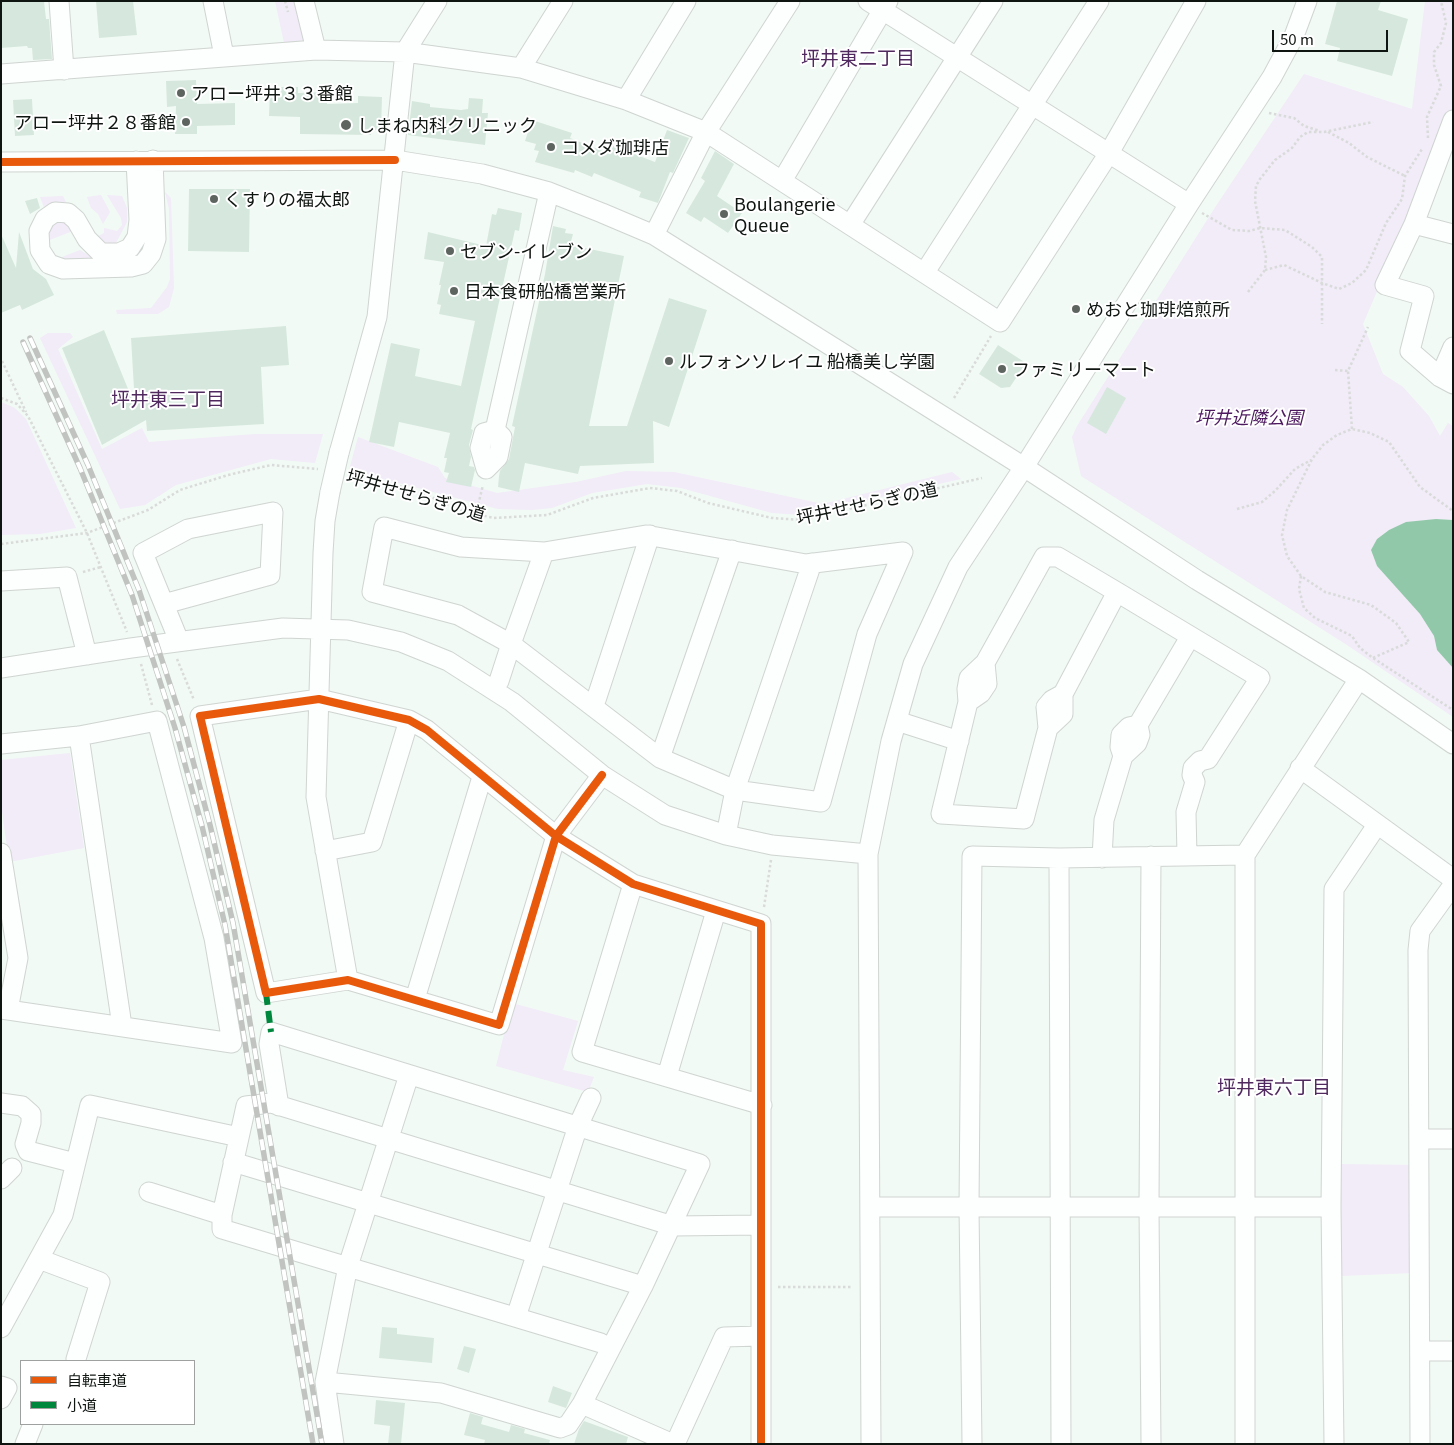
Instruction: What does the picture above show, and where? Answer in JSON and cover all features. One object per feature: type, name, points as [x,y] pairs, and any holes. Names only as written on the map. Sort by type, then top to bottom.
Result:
[{"type":"street","points":[[59,1],[64,70]]},
{"type":"street","points":[[213,1],[224,56]]},
{"type":"street","points":[[304,1],[316,50]]},
{"type":"street","points":[[348,980],[316,797],[325,520],[339,453],[378,317],[405,52],[436,1]]},
{"type":"street","points":[[521,68],[563,1]]},
{"type":"street","points":[[626,100],[686,1]]},
{"type":"street","points":[[654,235],[706,132],[790,1]]},
{"type":"street","points":[[850,224],[993,1]]},
{"type":"street","points":[[925,272],[1098,1]]},
{"type":"street","points":[[1,74],[316,50],[405,52],[521,68],[626,100],[706,132],[1000,322],[1108,153],[1196,1]]},
{"type":"street","points":[[871,1444],[872,1207],[868,854],[891,741],[913,664],[958,567],[1195,208],[1272,78],[1294,36],[1306,1]]},
{"type":"street","points":[[782,181],[879,4],[956,57],[1195,208]]},
{"type":"street","points":[[1453,120],[1445,160],[1385,285],[1424,296],[1410,351],[1446,380],[1453,347]]},
{"type":"street","points":[[144,160],[156,240],[151,254],[143,264],[131,268],[62,269],[49,264],[40,250],[39,231],[45,219],[55,212],[68,213],[76,220],[87,239],[101,253],[119,253],[130,248],[137,237],[144,160]]},
{"type":"street","points":[[1,162],[395,160],[482,174],[549,192],[654,235],[1024,467],[1197,580],[1358,679],[1453,744]]},
{"type":"street","points":[[486,469],[498,456],[502,437],[495,430],[549,192]]},
{"type":"street","points":[[1414,224],[1453,234]]},
{"type":"street","points":[[164,604],[270,575],[273,512],[188,529],[143,553],[164,604],[177,647]]},
{"type":"street","points":[[384,527],[461,547],[544,552],[650,535],[812,563],[903,552],[867,634],[821,802],[736,790],[660,758],[511,644],[458,615],[372,592],[384,527]]},
{"type":"street","points":[[594,706],[650,535]]},
{"type":"street","points":[[660,758],[732,550]]},
{"type":"street","points":[[493,689],[499,681],[544,552]]},
{"type":"street","points":[[1117,592],[1063,694],[1062,714],[1048,728],[1024,819],[941,814],[968,702],[981,693],[987,684],[985,663],[1044,557],[1058,557],[1117,592],[1190,637],[1260,678],[1208,759],[1209,774],[1204,780],[1195,782],[1186,812],[1187,856]]},
{"type":"street","points":[[726,834],[736,790],[812,563]]},
{"type":"street","points":[[1,582],[66,577],[87,654]]},
{"type":"street","points":[[1,668],[136,647],[177,647],[283,628],[348,630],[423,649],[448,661],[512,702],[602,775],[665,815],[726,834],[772,845],[868,854]]},
{"type":"street","points":[[1102,858],[1104,820],[1123,756],[1138,743],[1140,735],[1138,725],[1190,637]]},
{"type":"street","points":[[1245,1444],[1245,855],[1358,679]]},
{"type":"street","points":[[602,775],[556,836],[498,1025],[348,980],[266,993],[200,716],[319,699],[409,720],[428,730],[482,777],[556,836],[633,884],[761,924],[761,1444]]},
{"type":"street","points":[[325,851],[372,842],[409,720]]},
{"type":"street","points":[[1,744],[79,736],[157,721],[214,938],[232,1044],[122,1026],[5,1010],[18,958],[1,852]]},
{"type":"street","points":[[897,721],[959,741]]},
{"type":"street","points":[[79,736],[122,1026]]},
{"type":"street","points":[[1300,768],[1453,878]]},
{"type":"street","points":[[415,999],[482,777]]},
{"type":"street","points":[[1334,1444],[1331,1207],[1334,889],[1377,825]]},
{"type":"street","points":[[972,1444],[969,1207],[972,856],[1102,858],[1245,855]]},
{"type":"street","points":[[1151,856],[1148,1207],[1151,1444]]},
{"type":"street","points":[[1059,858],[1062,1444]]},
{"type":"street","points":[[633,884],[582,1052],[762,1105]]},
{"type":"street","points":[[1420,1444],[1418,950],[1420,931],[1453,885]]},
{"type":"street","points":[[667,1076],[716,911]]},
{"type":"street","points":[[279,1106],[269,1044],[271,1032],[700,1164],[673,1226],[643,1286],[582,1404],[568,1425],[560,1428],[441,1393],[325,1382]]},
{"type":"street","points":[[334,1444],[325,1382],[348,1266],[409,1075]]},
{"type":"street","points":[[516,1317],[578,1126],[592,1098]]},
{"type":"street","points":[[1,1103],[22,1106],[31,1114],[31,1124],[25,1144],[28,1151],[75,1163]]},
{"type":"street","points":[[601,1343],[222,1228],[222,1215],[246,1106],[271,1103],[673,1226],[761,1225]]},
{"type":"street","points":[[1,1328],[8,1301],[39,1259],[63,1215],[90,1105],[239,1137]]},
{"type":"street","points":[[1419,1139],[1453,1139]]},
{"type":"street","points":[[233,1162],[643,1286]]},
{"type":"street","points":[[149,1192],[222,1215]]},
{"type":"street","points":[[872,1207],[1331,1207]]},
{"type":"street","points":[[39,1259],[100,1282],[76,1359]]},
{"type":"street","points":[[582,1404],[674,1444],[724,1337],[760,1336]]},
{"type":"street","points":[[1420,1351],[1453,1351]]},
{"type":"street","points":[[25,1444],[33,1425]]},
{"type":"path","points":[[1264,270],[1284,265],[1339,289],[1352,283],[1366,270],[1386,223],[1402,199],[1406,176],[1428,138],[1427,117],[1440,92],[1441,86],[1434,66],[1434,52],[1440,43],[1446,23],[1441,1]]},
{"type":"path","points":[[1268,113],[1294,118],[1304,126],[1349,143],[1367,157],[1406,176]]},
{"type":"path","points":[[1248,292],[1264,270],[1266,257],[1255,201],[1256,186],[1260,179],[1275,160],[1292,148],[1300,137],[1308,132],[1324,132],[1373,122]]},
{"type":"path","points":[[1195,208],[1232,230],[1249,231],[1260,228],[1285,230],[1312,247],[1322,257],[1322,324]]},
{"type":"path","points":[[954,398],[1000,322]]},
{"type":"path","points":[[1352,428],[1348,371],[1368,327]]},
{"type":"path","points":[[1,361],[87,533],[130,639],[136,647],[157,721]]},
{"type":"path","points":[[1335,370],[1348,371]]},
{"type":"path","points":[[1,398],[17,404],[28,416]]},
{"type":"path","points":[[1373,658],[1409,642],[1396,623],[1371,605],[1325,592],[1301,576],[1287,556],[1282,535],[1287,510],[1312,460],[1323,445],[1337,435],[1352,428],[1370,432],[1389,442],[1420,487],[1453,511]]},
{"type":"path","points":[[1237,509],[1262,502],[1295,469],[1312,460]]},
{"type":"path","points":[[1,544],[87,533],[148,510],[180,490],[228,475],[271,465],[320,469]]},
{"type":"path","points":[[476,514],[486,469]]},
{"type":"path","points":[[1301,576],[1299,589],[1304,608],[1324,624],[1352,636],[1360,648],[1373,658],[1453,710]]},
{"type":"path","points":[[177,647],[200,716]]},
{"type":"path","points":[[761,924],[772,854]]},
{"type":"path","points":[[761,1287],[854,1287]]},
{"type":"green space","points":[[275,1],[296,1],[306,40],[284,43]]},
{"type":"green space","name":"坪井近隣公園","points":[[1425,1],[1453,1],[1453,115],[1363,324],[1383,374],[1403,387],[1429,416],[1440,436],[1448,423],[1453,426],[1453,520],[1436,519],[1389,530],[1377,539],[1371,551],[1377,566],[1420,614],[1434,636],[1437,650],[1453,668],[1453,717],[1347,645],[1081,476],[1072,437],[1077,426],[1214,209],[1304,74],[1412,109]]},
{"type":"green space","points":[[165,192],[171,198],[174,288],[169,307],[158,314],[117,314],[116,310],[151,308],[167,287],[170,279],[169,209]]},
{"type":"green space","points":[[101,195],[110,212],[103,224],[98,214],[91,208],[87,197]]},
{"type":"green space","points":[[107,195],[122,196],[127,208],[127,222],[116,243],[107,244],[98,236],[104,233],[104,228],[117,231],[122,225],[121,218]]},
{"type":"green space","points":[[147,195],[151,195],[152,198],[150,240],[144,251],[136,259],[128,263],[101,264],[63,261],[62,257],[80,250],[100,262],[125,260],[132,257],[140,249],[145,238]]},
{"type":"green space","points":[[63,196],[66,202],[45,210],[40,197]]},
{"type":"green space","points":[[56,221],[66,221],[73,231],[47,241],[46,231]]},
{"type":"green space","points":[[48,333],[70,333],[73,337],[58,349],[102,449],[142,428],[149,442],[255,434],[323,434],[315,463],[271,459],[176,485],[145,505],[120,509],[40,338]]},
{"type":"green space","points":[[1,402],[15,408],[26,419],[76,528],[40,534],[1,535]]},
{"type":"green space","points":[[358,437],[438,467],[445,478],[497,493],[576,482],[626,471],[674,472],[823,504],[952,472],[961,479],[801,515],[772,513],[681,488],[647,484],[592,493],[552,508],[532,510],[498,509],[349,470]]},
{"type":"green space","points":[[70,753],[84,848],[9,862],[1,804],[1,760]]},
{"type":"green space","points":[[512,1003],[578,1021],[563,1070],[594,1077],[588,1092],[496,1066]]},
{"type":"green space","points":[[1339,1164],[1412,1165],[1413,1273],[1340,1276]]},
{"type":"shaded area","points":[[1436,519],[1453,520],[1453,668],[1437,650],[1434,636],[1420,614],[1377,566],[1371,550],[1377,539],[1389,530],[1406,522]]},
{"type":"building","points":[[1,1],[44,1],[46,19],[49,19],[52,59],[33,60],[32,48],[27,46],[1,48]]},
{"type":"building","points":[[96,1],[133,1],[137,35],[99,38]]},
{"type":"building","points":[[1337,1],[1381,1],[1378,10],[1408,19],[1392,76],[1337,61],[1340,48],[1325,44]]},
{"type":"building","points":[[196,80],[197,104],[235,103],[235,125],[197,126],[197,134],[175,134],[176,106],[167,107],[166,81]]},
{"type":"building","points":[[270,87],[298,87],[298,93],[327,92],[327,104],[358,103],[358,96],[382,97],[381,130],[372,130],[371,135],[300,134],[300,117],[269,116]]},
{"type":"building","points":[[469,98],[483,99],[482,113],[488,113],[485,145],[408,135],[412,101],[430,104],[430,107],[461,110],[468,109]]},
{"type":"building","points":[[32,99],[34,135],[15,136],[13,100]]},
{"type":"building","points":[[532,120],[572,133],[570,138],[610,154],[613,146],[655,162],[667,130],[689,138],[673,173],[670,172],[658,203],[639,197],[641,192],[594,173],[592,177],[575,170],[574,173],[535,162],[539,151],[534,150],[536,144],[525,141]]},
{"type":"building","points":[[715,151],[734,164],[717,196],[742,213],[728,233],[704,217],[701,222],[686,213],[705,181],[701,178]]},
{"type":"building","points":[[189,189],[250,189],[249,252],[188,251]]},
{"type":"building","points":[[37,198],[40,208],[30,214],[25,201]]},
{"type":"building","points":[[498,208],[522,213],[519,231],[515,230],[471,429],[473,430],[469,445],[471,457],[469,466],[474,467],[475,470],[471,487],[446,482],[449,473],[444,472],[447,458],[444,458],[450,433],[399,422],[394,447],[369,442],[391,343],[420,349],[415,376],[461,386],[475,321],[439,314],[441,305],[437,304],[444,262],[424,259],[428,232],[486,246],[492,214],[496,215]]},
{"type":"building","name":"ルフォンソレイユ 船橋美し学園","points":[[553,226],[566,229],[565,233],[573,234],[570,245],[624,256],[589,426],[627,426],[669,298],[707,310],[669,427],[653,421],[654,463],[580,466],[578,474],[525,463],[519,492],[498,487],[499,476],[500,471],[509,459],[515,427],[512,426],[545,274]]},
{"type":"building","points":[[19,232],[33,269],[46,279],[54,295],[22,310],[20,305],[1,313],[1,234],[16,268]]},
{"type":"building","points":[[286,326],[289,365],[261,367],[264,424],[147,431],[146,420],[102,445],[62,348],[104,330],[135,406],[131,338]]},
{"type":"building","name":"ファミリーマート","points":[[998,345],[1026,363],[1010,387],[1001,388],[979,374]]},
{"type":"building","points":[[1107,387],[1126,398],[1106,434],[1087,423]]},
{"type":"building","points":[[382,1327],[397,1328],[397,1334],[434,1338],[432,1363],[379,1358]]},
{"type":"building","points":[[464,1346],[476,1349],[469,1373],[457,1369]]},
{"type":"building","points":[[553,1386],[572,1393],[566,1408],[548,1402]]},
{"type":"building","points":[[376,1400],[405,1403],[401,1444],[388,1444],[390,1426],[374,1424]]},
{"type":"building","points":[[470,1413],[483,1417],[481,1424],[509,1432],[511,1425],[525,1429],[524,1433],[550,1440],[549,1444],[484,1444],[485,1440],[464,1435]]},
{"type":"building","points":[[584,1421],[628,1437],[626,1444],[574,1444]]},
{"type":"railway","points":[[30,338],[88,465],[139,590],[184,727],[210,825],[233,923],[322,1444]]},
{"type":"railway","points":[[23,342],[80,468],[132,595],[175,728],[202,826],[225,925],[313,1444]]},
{"type":"marked path","points":[[266,993],[271,1032]]},
{"type":"cycle path","points":[[1,162],[395,160]]},
{"type":"cycle path","points":[[602,775],[556,836],[499,1025],[348,980],[266,993],[200,716],[319,699],[409,720],[427,730],[556,836],[633,884],[761,924],[761,1444]]},
{"type":"place","name":"アロー坪井３３番館","points":[[181,93]]},
{"type":"place","name":"アロー坪井２８番館","points":[[186,122]]},
{"type":"place","name":"しまね内科クリニック","points":[[346,125]]},
{"type":"place","name":"コメダ珈琲店","points":[[551,147]]},
{"type":"place","name":"くすりの福太郎","points":[[214,199]]},
{"type":"place","name":"Boulangerie Queue","points":[[724,214]]},
{"type":"place","name":"セブン-イレブン","points":[[450,251]]},
{"type":"place","name":"日本食研船橋営業所","points":[[454,291]]},
{"type":"place","name":"めおと珈琲焙煎所","points":[[1076,309]]},
{"type":"place","name":"ルフォンソレイユ 船橋美し学園","points":[[669,361]]},
{"type":"place","name":"ファミリーマート","points":[[1002,369]]},
{"type":"district","name":"坪井東二丁目","points":[[858,58]]},
{"type":"district","name":"坪井東三丁目","points":[[168,399]]},
{"type":"district","name":"坪井東六丁目","points":[[1274,1087]]}]
